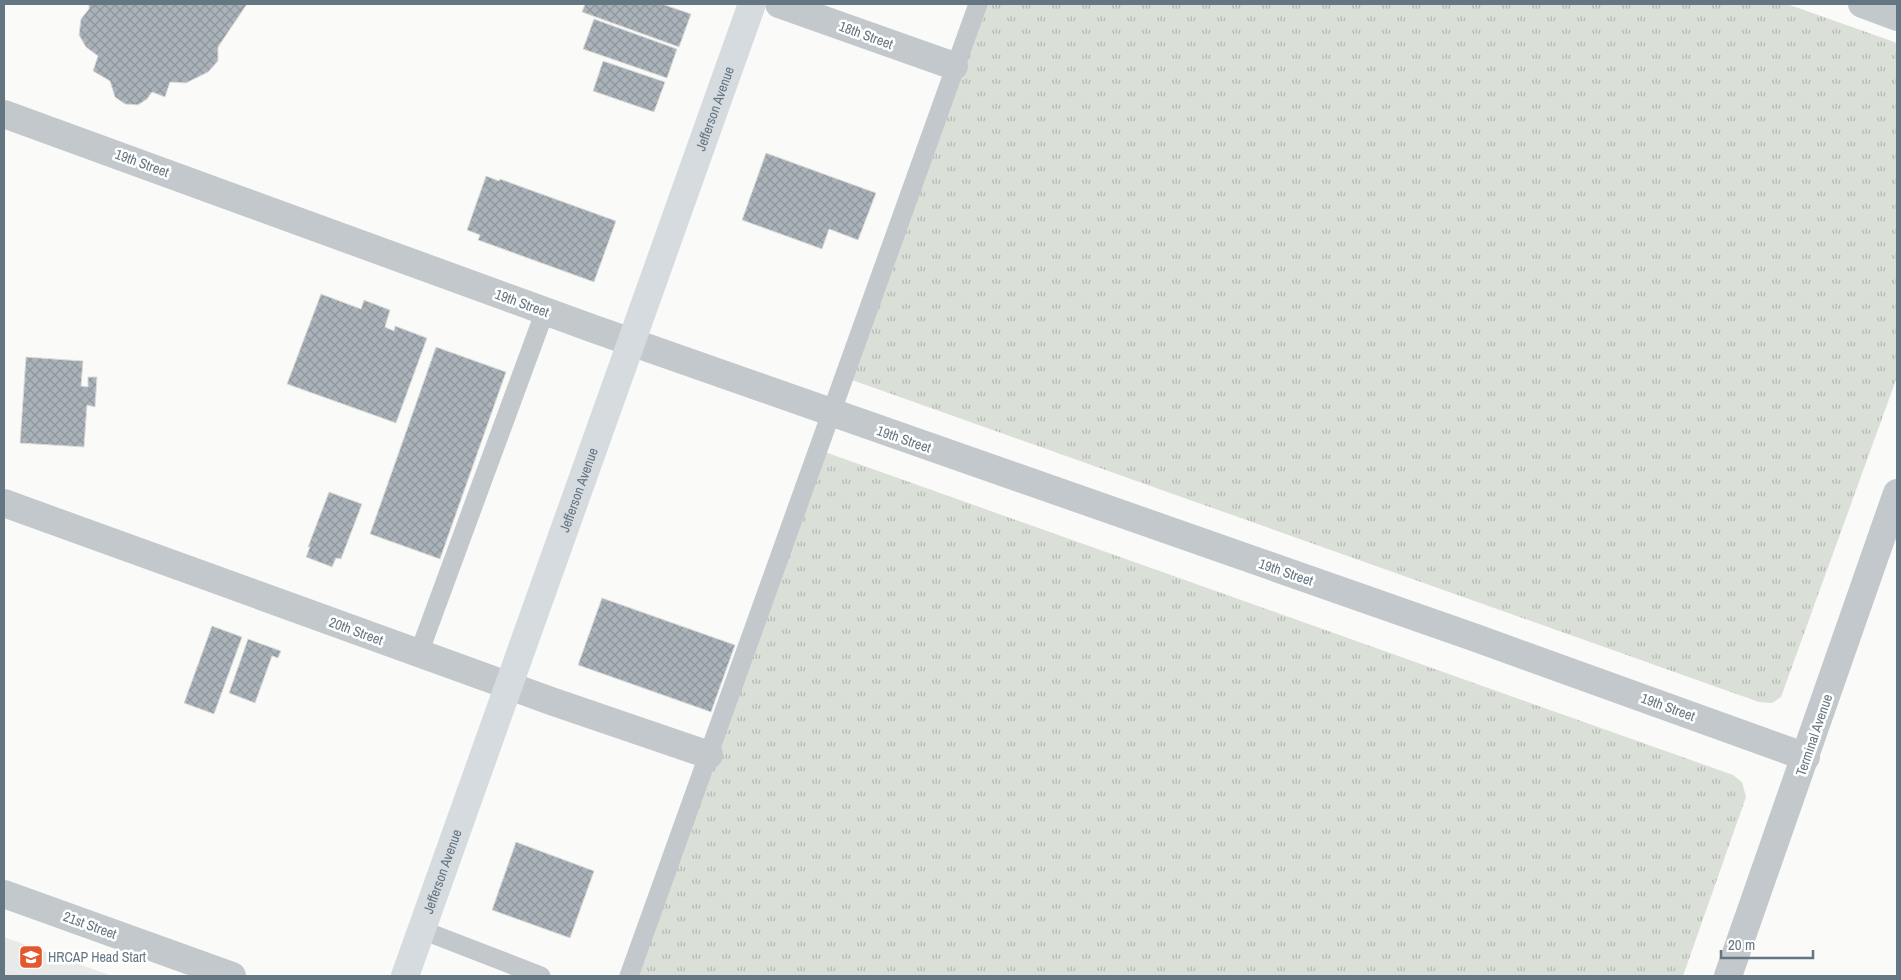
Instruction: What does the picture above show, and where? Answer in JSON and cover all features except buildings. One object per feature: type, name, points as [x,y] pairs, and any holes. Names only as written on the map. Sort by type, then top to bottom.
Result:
[{"type":"main road","name":"Jefferson Avenue","points":[[406,976],[752,4]]},
{"type":"street","name":"18th Street","points":[[779,4],[954,66]]},
{"type":"street","points":[[1862,4],[1897,16]]},
{"type":"street","name":"19th Street","points":[[4,114],[829,413],[1476,638],[1806,757]]},
{"type":"street","name":"Terminal Avenue","points":[[1728,976],[1897,493]]},
{"type":"street","name":"20th Street","points":[[4,503],[509,686],[709,754]]},
{"type":"street","name":"21st Street","points":[[4,894],[232,976]]},
{"type":"lane","points":[[629,976],[829,413],[978,4]]},
{"type":"lane","points":[[418,653],[545,311]]},
{"type":"lane","points":[[422,930],[541,976]]},
{"type":"shaded area","name":"HRCAP Head Start","points":[[4,937],[112,976],[4,976]]},
{"type":"green space","points":[[984,4],[1787,4],[1897,43],[1897,377],[1781,697],[1772,703],[1759,702],[852,380]]},
{"type":"green space","points":[[822,451],[1733,775],[1742,782],[1746,797],[1683,976],[637,976]]},
{"type":"place","name":"HRCAP Head Start","points":[[31,957]]}]
